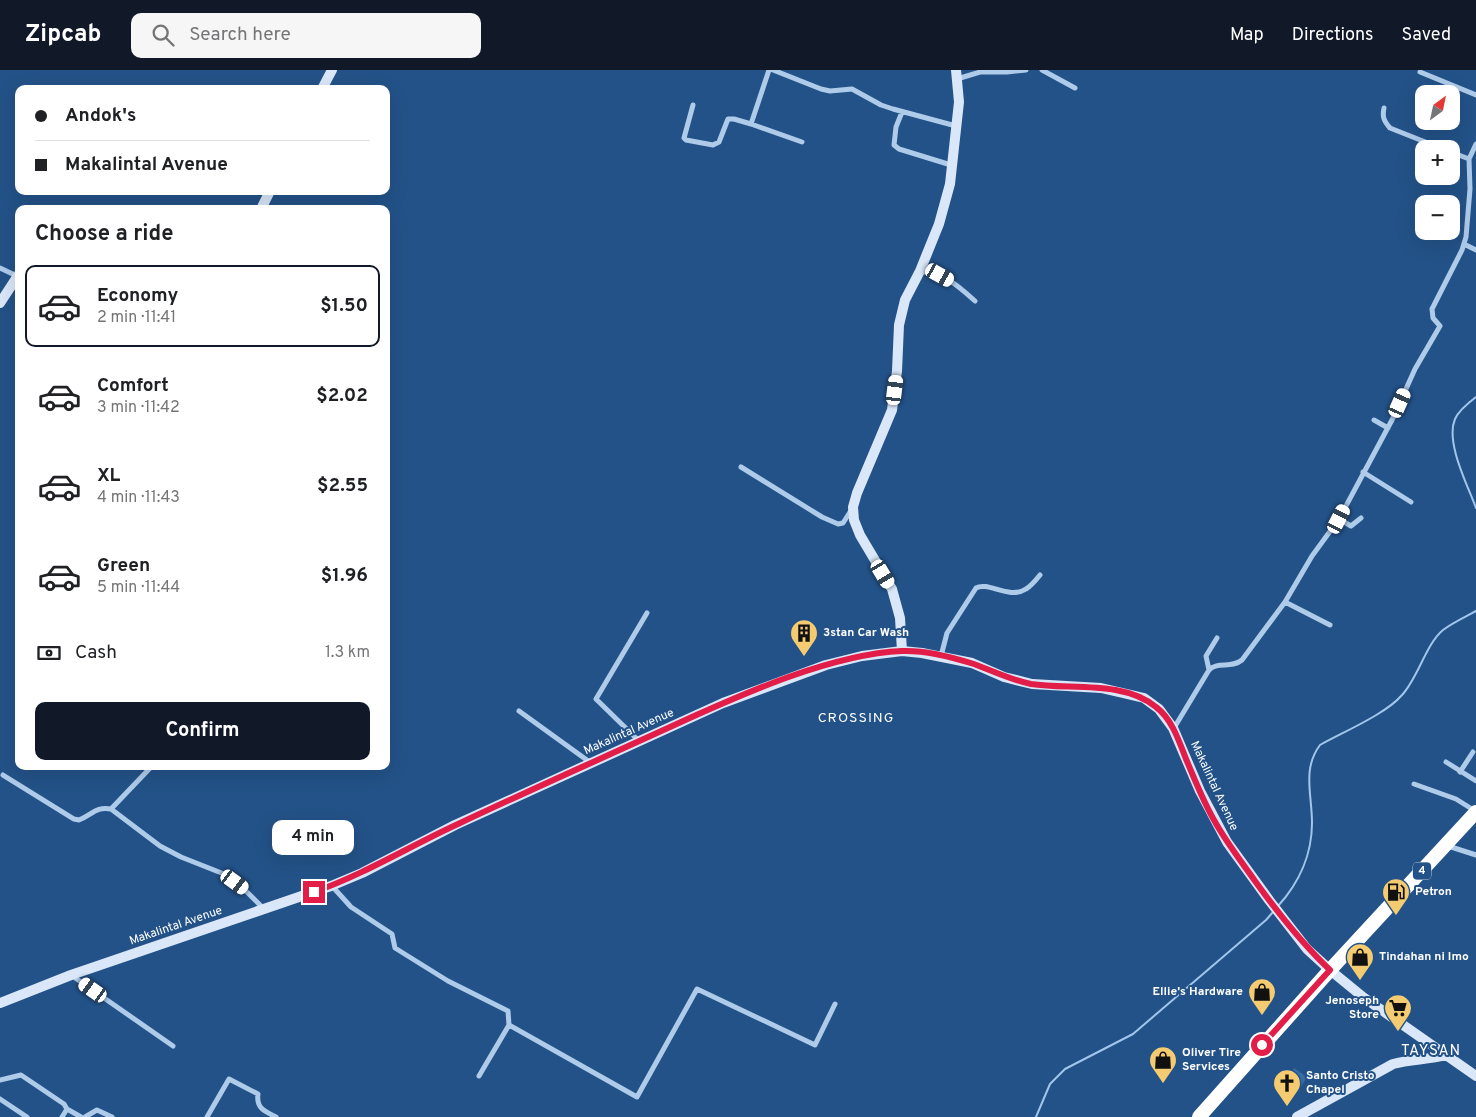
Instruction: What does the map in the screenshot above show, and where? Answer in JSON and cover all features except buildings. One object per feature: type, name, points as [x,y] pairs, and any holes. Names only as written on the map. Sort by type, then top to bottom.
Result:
[{"type":"highway","name":"4","points":[[1199,1117],[1330,970],[1476,812]]},
{"type":"main road","points":[[324,85],[332,70]]},
{"type":"main road","points":[[902,651],[900,618],[892,589],[860,535],[854,520],[853,507],[857,492],[892,410],[897,372],[899,325],[905,300],[940,224],[950,184],[959,102],[956,75]]},
{"type":"main road","points":[[0,303],[15,280]]},
{"type":"main road","name":"Makalintal Avenue","points":[[0,1003],[71,975],[331,886],[362,873],[455,825],[591,763],[724,703],[797,674],[862,656],[902,651],[941,656],[972,663],[1004,677],[1032,684],[1101,688],[1144,698],[1159,708],[1174,728],[1212,817],[1227,842],[1307,949],[1363,997],[1446,1056],[1475,1074]]},
{"type":"main road","points":[[1297,1117],[1394,1064],[1446,1056]]},
{"type":"main road","points":[[1313,1108],[1319,1117]]},
{"type":"street","points":[[750,124],[769,70]]},
{"type":"street","points":[[773,70],[820,89],[848,88],[855,90],[881,105],[956,126]]},
{"type":"street","points":[[956,75],[1026,70]]},
{"type":"street","points":[[1042,70],[1075,88]]},
{"type":"street","points":[[1420,72],[1476,95]]},
{"type":"street","points":[[693,105],[684,135],[686,140],[716,144],[719,142],[728,119],[734,118],[802,142]]},
{"type":"street","points":[[1384,108],[1384,122],[1390,128],[1420,140]]},
{"type":"street","points":[[902,112],[896,127],[894,145],[899,149],[951,165]]},
{"type":"street","points":[[1174,728],[1209,670],[1214,665],[1236,664],[1242,660],[1286,602],[1312,556],[1339,519],[1388,428],[1415,369],[1440,326],[1433,318],[1432,309],[1464,244],[1469,213],[1469,159],[1476,144]]},
{"type":"street","points":[[1460,156],[1469,159]]},
{"type":"street","points":[[1464,244],[1476,250]]},
{"type":"street","points":[[0,268],[15,274]]},
{"type":"street","points":[[920,270],[946,278],[975,301]]},
{"type":"street","points":[[1374,420],[1388,428]]},
{"type":"street","points":[[741,467],[822,517],[838,524],[843,522],[853,507]]},
{"type":"street","points":[[1364,472],[1411,502]]},
{"type":"street","points":[[1339,519],[1351,526],[1361,518]]},
{"type":"street","points":[[941,656],[947,633],[976,588],[983,586],[1010,593],[1024,591],[1040,575]]},
{"type":"street","points":[[1286,602],[1330,626]]},
{"type":"street","points":[[639,742],[596,699],[648,613]]},
{"type":"street","points":[[1209,670],[1206,656],[1217,638]]},
{"type":"street","points":[[519,711],[591,763]]},
{"type":"street","points":[[1460,772],[1473,752]]},
{"type":"street","points":[[1446,762],[1476,781]]},
{"type":"street","points":[[111,809],[148,770]]},
{"type":"street","points":[[2,775],[74,819],[79,820],[97,809],[111,809],[160,846],[181,857],[224,874],[265,909]]},
{"type":"street","points":[[1414,784],[1456,799],[1476,812]]},
{"type":"street","points":[[1445,845],[1476,855]]},
{"type":"street","points":[[331,886],[351,907],[392,934],[395,948],[448,981],[508,1011],[509,1025],[479,1076]]},
{"type":"street","points":[[71,975],[173,1046]]},
{"type":"street","points":[[509,1025],[637,1097],[697,989],[815,1045],[835,1004]]},
{"type":"street","points":[[0,1080],[22,1075],[64,1104],[67,1109],[81,1117]]},
{"type":"street","points":[[207,1117],[229,1079],[258,1094],[257,1101],[260,1108],[276,1117]]},
{"type":"street","points":[[0,1099],[27,1117]]},
{"type":"street","points":[[62,1117],[67,1109]]},
{"type":"street","points":[[85,1117],[97,1110],[112,1117]]},
{"type":"shaded area","points":[[1294,1068],[1307,1077],[1291,1102],[1277,1092]]},
{"type":"waterway","points":[[1476,397],[1459,413],[1455,419],[1453,429],[1455,451],[1476,508]]},
{"type":"waterway","points":[[1278,906],[1298,878],[1310,846],[1312,823],[1309,782],[1311,763],[1320,745],[1375,716],[1395,702],[1408,688],[1437,636],[1450,625],[1476,611]]},
{"type":"waterway","points":[[1036,1117],[1050,1084],[1065,1069],[1133,1034],[1273,912]]},
{"type":"place","name":"3stan Car Wash","points":[[804,657]]},
{"type":"place","name":"Petron","points":[[1396,916]]},
{"type":"place","name":"Tindahan ni Imo","points":[[1360,981]]},
{"type":"place","name":"Ellie's Hardware","points":[[1262,1016]]},
{"type":"place","name":"Jenoseph Store","points":[[1398,1032]]},
{"type":"place","name":"Oliver Tire Services","points":[[1163,1084]]},
{"type":"place","name":"Santo Cristo Chapel","points":[[1287,1107]]},
{"type":"district","name":"CROSSING","points":[[856,718]]},
{"type":"district","name":"TAYSAN","points":[[1431,1051]]},
{"type":"route","points":[[314,892],[362,873],[455,825],[724,703],[797,674],[862,656],[902,651],[941,656],[972,663],[1004,677],[1032,684],[1101,688],[1144,698],[1159,708],[1174,728],[1212,817],[1227,842],[1307,949],[1330,970],[1262,1045]]}]
